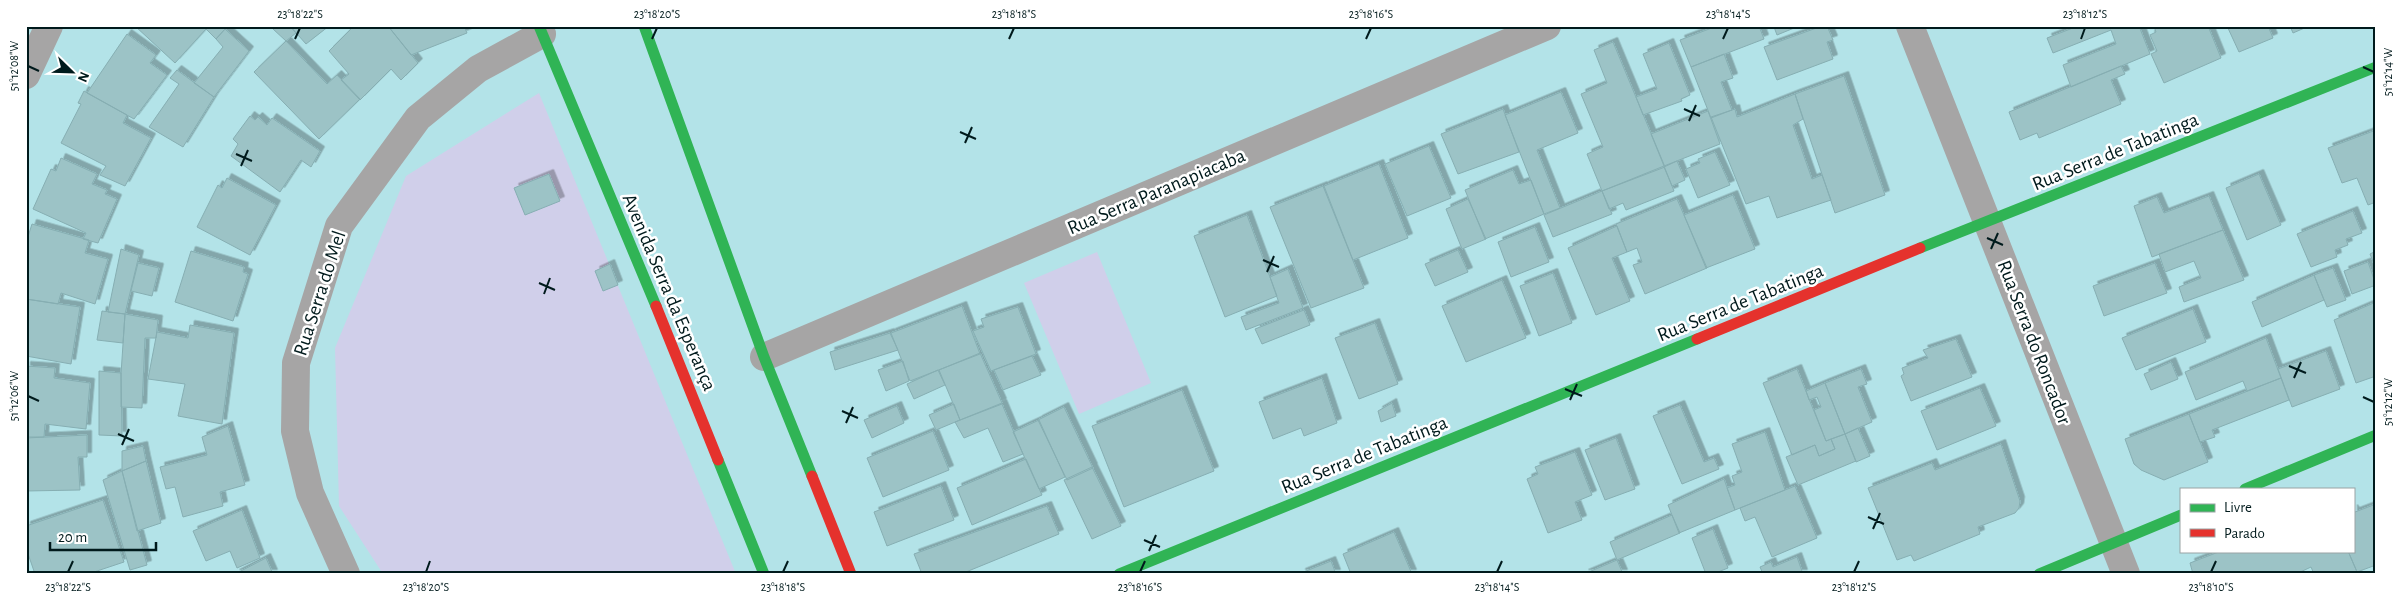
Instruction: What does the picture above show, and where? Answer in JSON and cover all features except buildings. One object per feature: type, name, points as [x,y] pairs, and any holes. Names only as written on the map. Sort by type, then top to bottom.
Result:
[{"type":"street","points":[[26,75],[49,26]]},
{"type":"street","name":"Rua Serra Paranapiacaba","points":[[764,357],[1547,26]]},
{"type":"street","name":"Rua Serra do Roncador","points":[[1910,26],[2126,574]]},
{"type":"street","points":[[644,27],[764,357],[850,574]]},
{"type":"street","name":"Rua Serra do Mel","points":[[346,574],[310,493],[295,431],[296,363],[339,226],[418,118],[478,68],[540,30]]},
{"type":"street","name":"Avenida Serra da Esperança","points":[[540,30],[692,390],[764,574]]},
{"type":"street","name":"Rua Serra de Tabatinga","points":[[1119,574],[1987,222],[2376,68]]},
{"type":"street","points":[[2247,488],[2376,435]]},
{"type":"street","points":[[2039,574],[2180,515]]},
{"type":"shaded area","points":[[539,93],[736,574],[383,574],[339,506],[335,348],[406,176]]},
{"type":"shaded area","points":[[1097,252],[1151,383],[1079,414],[1024,283]]},
{"type":"traffic: fast","points":[[539,26],[656,306]]},
{"type":"traffic: fast","points":[[644,26],[764,357],[812,476]]},
{"type":"traffic: fast","points":[[1920,248],[2376,67]]},
{"type":"traffic: fast","points":[[1119,574],[1697,339]]},
{"type":"traffic: fast","points":[[2247,488],[2376,435]]},
{"type":"traffic: fast","points":[[718,460],[764,574]]},
{"type":"traffic: fast","points":[[2039,574],[2180,515]]},
{"type":"traffic: jam","points":[[1697,339],[1920,248]]},
{"type":"traffic: jam","points":[[656,306],[718,460]]},
{"type":"traffic: jam","points":[[812,476],[851,574]]}]
